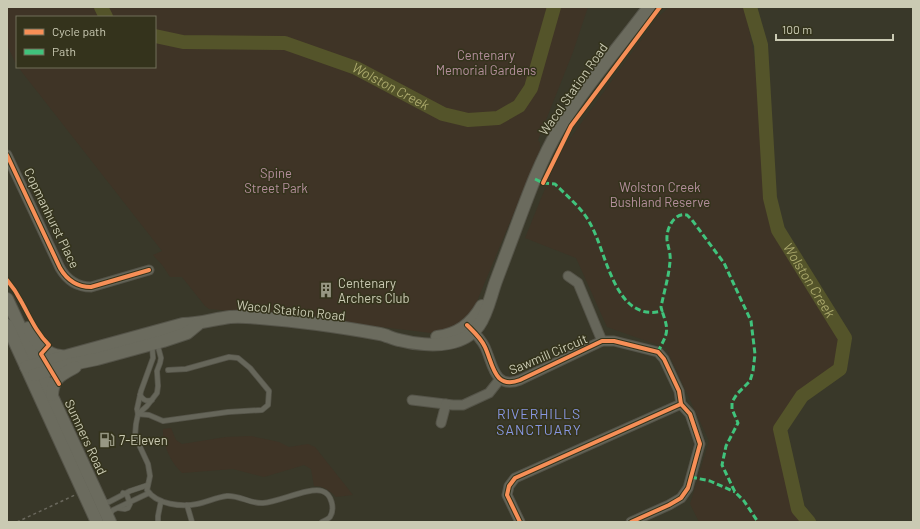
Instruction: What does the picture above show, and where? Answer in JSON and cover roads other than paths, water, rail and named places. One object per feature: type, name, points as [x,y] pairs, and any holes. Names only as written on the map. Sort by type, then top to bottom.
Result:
[{"type":"main road","name":"Wacol Station Road","points":[[34,369],[87,361],[152,338],[183,324],[198,324],[230,317],[253,318],[382,334],[400,341],[439,345],[457,341],[471,334],[470,328],[480,324],[488,310],[496,282],[535,179],[559,129],[591,83],[649,7]]},
{"type":"main road","points":[[7,294],[39,345],[52,355],[64,356]]},
{"type":"main road","name":"Sumners Road","points":[[7,299],[83,492],[107,518]]},
{"type":"main road","name":"Sumners Road","points":[[7,325],[52,395],[107,518]]},
{"type":"main road","name":"Wacol Station Road","points":[[34,369],[64,356],[152,338]]},
{"type":"main road","points":[[52,395],[52,388],[56,379],[62,374],[87,361]]},
{"type":"street","name":"Copmanhurst Place","points":[[7,155],[60,268],[68,280],[83,287],[91,287],[149,270]]},
{"type":"street","points":[[568,276],[578,283],[602,341]]},
{"type":"street","name":"Sawmill Circuit","points":[[470,328],[484,346],[495,373],[500,379],[506,382],[514,382],[602,341],[614,341],[658,352],[664,359],[679,391],[681,404],[690,414],[700,444],[688,488],[681,498],[631,522]]},
{"type":"street","points":[[412,400],[446,404],[463,404],[485,396],[494,389],[500,379]]},
{"type":"street","points":[[441,423],[446,404]]},
{"type":"street","points":[[520,522],[507,495],[509,486],[515,478],[681,404]]},
{"type":"lane","points":[[152,338],[153,358],[140,395],[137,409],[138,414],[135,436],[148,464],[150,476],[147,490],[149,493],[161,501],[187,506],[228,496],[261,504],[312,491],[323,491],[330,497],[333,507],[330,517],[322,522]]},
{"type":"lane","points":[[138,414],[154,399],[157,393],[157,371],[161,358],[152,338]]},
{"type":"lane","points":[[138,414],[149,415],[163,421],[228,412],[262,410],[268,405],[268,391],[250,368],[238,358],[229,357],[186,368],[168,370]]},
{"type":"lane","points":[[140,395],[143,399],[148,401],[154,399]]},
{"type":"lane","points":[[100,500],[109,502],[148,485]]},
{"type":"lane","points":[[107,518],[130,502],[149,493]]},
{"type":"lane","points":[[125,494],[130,502]]},
{"type":"lane","points":[[158,522],[161,501]]},
{"type":"lane","points":[[187,506],[192,522]]},
{"type":"waterway","name":"Wolston Creek","points":[[101,7],[106,16]]},
{"type":"waterway","name":"Wolston Creek","points":[[156,36],[183,42],[285,43],[356,68],[443,114],[468,120],[498,118],[519,106],[531,88],[554,7]]},
{"type":"waterway","name":"Wolston Creek","points":[[750,7],[761,45],[770,198],[778,230],[845,338],[840,369],[802,396],[780,429],[798,509],[809,522]]},
{"type":"place","name":"Centenary Archers Club","points":[[326,290]]},
{"type":"place","name":"7-Eleven","points":[[107,440]]},
{"type":"district","name":"RIVERHILLS SANCTUARY","points":[[539,422]]},
{"type":"park label","name":"Centenary Memorial Gardens","points":[[486,62]]},
{"type":"park label","name":"Spine Street Park","points":[[276,180]]},
{"type":"park label","name":"Wolston Creek Bushland Reserve","points":[[660,194]]}]
